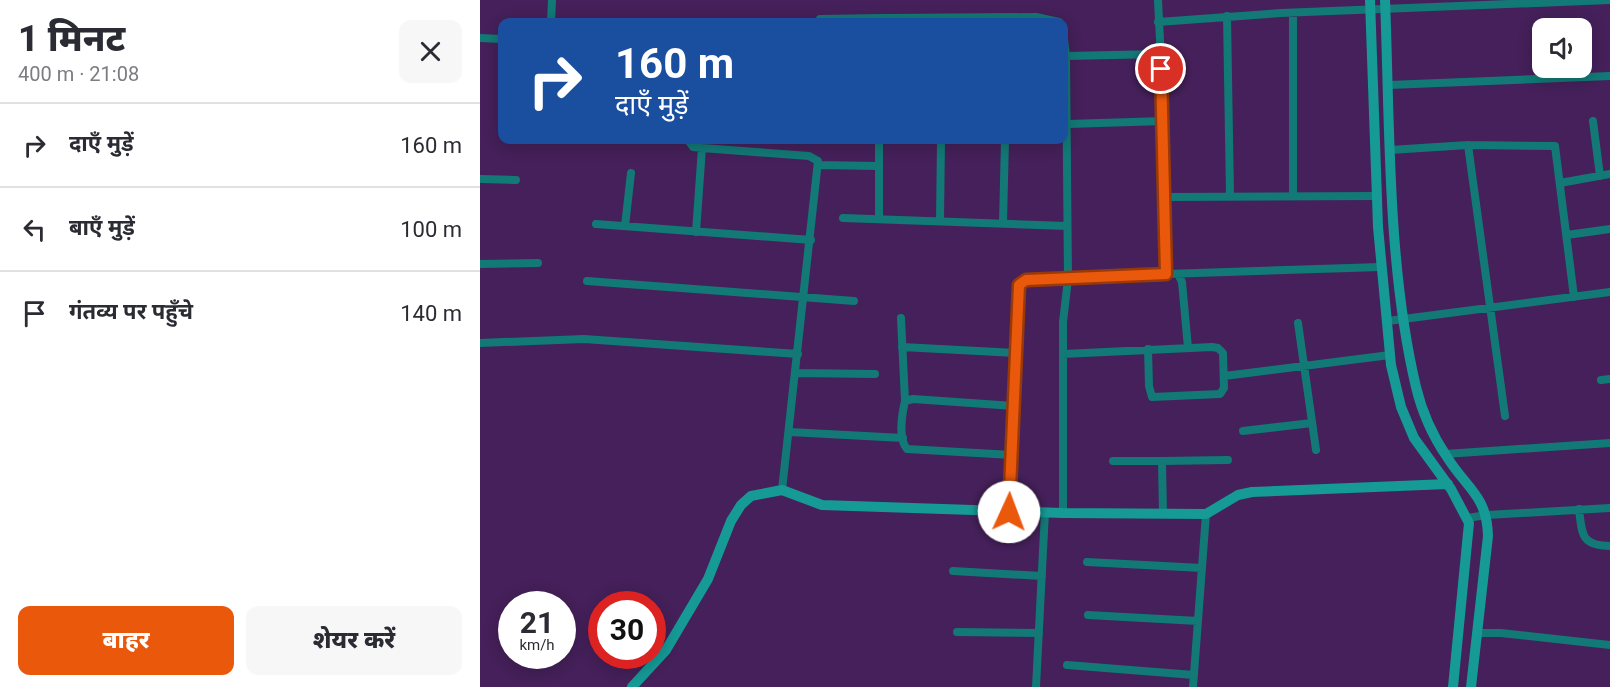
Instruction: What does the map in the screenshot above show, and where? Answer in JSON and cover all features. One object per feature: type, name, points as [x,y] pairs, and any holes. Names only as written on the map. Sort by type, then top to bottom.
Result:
[{"type":"street","points":[[550,18],[552,0]]},
{"type":"street","points":[[1158,0],[1164,121],[1166,274]]},
{"type":"street","points":[[1158,22],[1293,13],[1370,5],[1610,0]]},
{"type":"street","points":[[1370,5],[1377,196],[1390,355],[1401,407],[1414,438],[1448,484],[1469,523],[1453,687]]},
{"type":"street","points":[[1385,5],[1390,150],[1398,268],[1415,386],[1424,418],[1445,454],[1471,487],[1487,515],[1488,536],[1471,687]]},
{"type":"street","points":[[1293,13],[1293,195]]},
{"type":"street","points":[[1227,16],[1230,196]]},
{"type":"street","points":[[480,38],[498,39]]},
{"type":"street","points":[[1068,56],[1160,54]]},
{"type":"street","points":[[1389,85],[1610,76]]},
{"type":"street","points":[[1068,124],[1164,121]]},
{"type":"street","points":[[1593,121],[1600,176]]},
{"type":"street","points":[[691,144],[693,147],[702,148],[809,156],[818,160],[782,490]]},
{"type":"street","points":[[879,144],[879,219]]},
{"type":"street","points":[[940,221],[941,144]]},
{"type":"street","points":[[1003,223],[1005,144]]},
{"type":"street","points":[[1063,513],[1063,322],[1068,279],[1066,226],[1068,144]]},
{"type":"street","points":[[1390,150],[1468,145],[1555,146],[1574,297]]},
{"type":"street","points":[[1468,145],[1505,416]]},
{"type":"street","points":[[696,232],[702,148]]},
{"type":"street","points":[[819,165],[878,166]]},
{"type":"street","points":[[625,226],[631,172]]},
{"type":"street","points":[[1560,183],[1610,174]]},
{"type":"street","points":[[480,179],[516,180]]},
{"type":"street","points":[[1166,197],[1377,196]]},
{"type":"street","points":[[843,218],[1066,226]]},
{"type":"street","points":[[596,224],[811,240]]},
{"type":"street","points":[[1567,235],[1610,229]]},
{"type":"street","points":[[480,264],[538,263]]},
{"type":"street","points":[[1009,512],[1019,285],[1026,280],[1382,267]]},
{"type":"street","points":[[1178,274],[1182,282],[1188,348]]},
{"type":"street","points":[[587,281],[854,301]]},
{"type":"street","points":[[1388,321],[1610,294]]},
{"type":"street","points":[[901,318],[905,401],[903,438],[908,449],[1012,455]]},
{"type":"street","points":[[1298,323],[1316,450]]},
{"type":"street","points":[[480,343],[584,339],[798,354]]},
{"type":"street","points":[[903,347],[1016,353]]},
{"type":"street","points":[[1063,354],[1148,349],[1218,348],[1223,353],[1224,388],[1220,394],[1154,398],[1150,392],[1148,349]]},
{"type":"street","points":[[1224,376],[1390,355]]},
{"type":"street","points":[[795,373],[876,374]]},
{"type":"street","points":[[905,401],[913,399],[1014,406]]},
{"type":"street","points":[[1243,431],[1312,423]]},
{"type":"street","points":[[789,432],[903,438]]},
{"type":"street","points":[[1445,454],[1610,443]]},
{"type":"street","points":[[1113,461],[1228,460]]},
{"type":"street","points":[[1162,461],[1163,514]]},
{"type":"street","points":[[632,687],[666,650],[708,579],[731,521],[741,505],[751,496],[782,490],[822,505],[1009,512],[1206,514],[1238,495],[1252,492],[1448,484]]},
{"type":"street","points":[[1467,519],[1487,515],[1610,508]]},
{"type":"street","points":[[1579,509],[1582,533],[1585,538],[1593,545],[1610,546]]},
{"type":"street","points":[[1036,687],[1045,512]]},
{"type":"street","points":[[1193,687],[1206,514]]},
{"type":"street","points":[[1086,562],[1202,568]]},
{"type":"street","points":[[953,571],[1042,576]]},
{"type":"street","points":[[1088,615],[1198,621]]},
{"type":"street","points":[[957,632],[1039,633]]},
{"type":"street","points":[[1478,633],[1501,633],[1610,645]]},
{"type":"street","points":[[1067,665],[1194,675]]},
{"type":"route","points":[[1009,512],[1019,285],[1026,280],[1166,274],[1161,69]]}]
